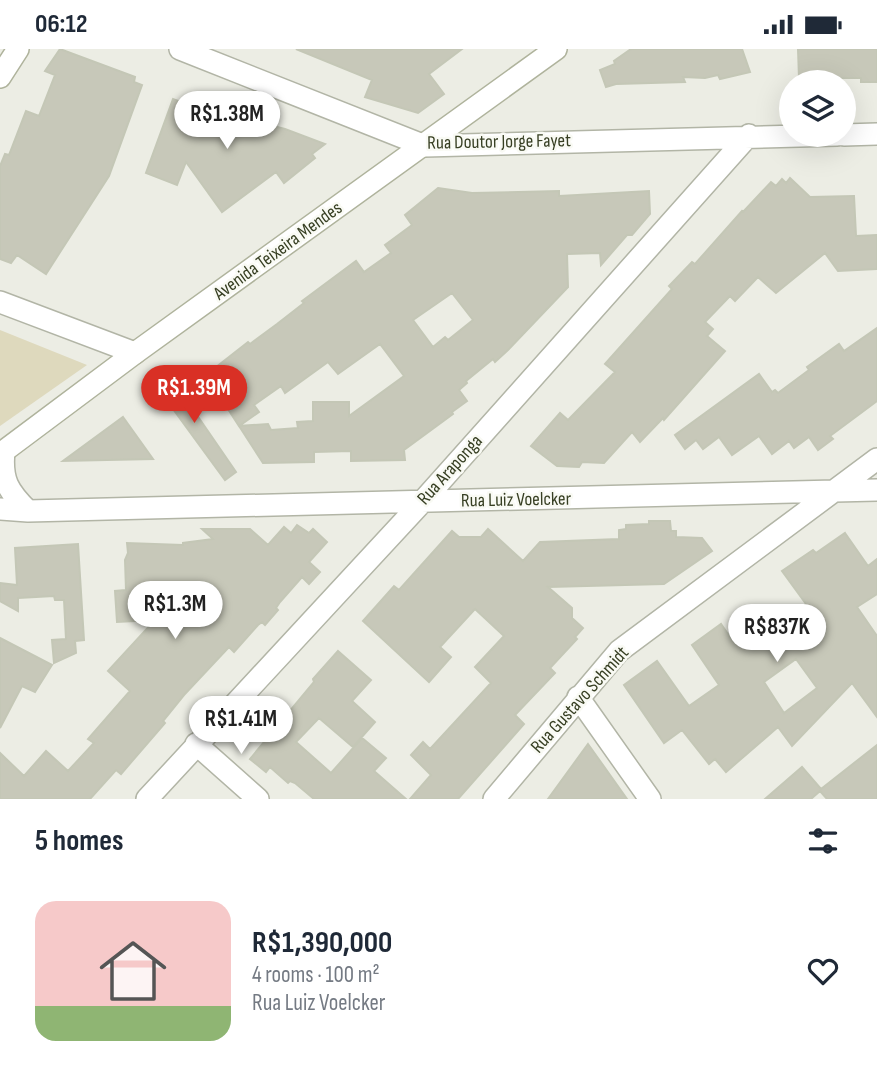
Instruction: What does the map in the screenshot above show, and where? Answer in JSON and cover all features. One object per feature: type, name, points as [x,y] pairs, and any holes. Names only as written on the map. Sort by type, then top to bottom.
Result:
[{"type":"street","points":[[0,77],[18,49]]},
{"type":"street","name":"Rua Doutor Jorge Fayet","points":[[180,49],[425,146],[779,135]]},
{"type":"street","name":"Avenida Teixeira Mendes","points":[[2,453],[135,353],[556,49]]},
{"type":"street","points":[[856,135],[877,134]]},
{"type":"street","name":"Rua Araponga","points":[[147,799],[422,502],[749,135]]},
{"type":"street","points":[[0,302],[135,353]]},
{"type":"street","points":[[2,453],[6,483],[28,511]]},
{"type":"street","name":"Rua Gustavo Schmidt","points":[[494,799],[619,651],[877,459]]},
{"type":"street","name":"Rua Luiz Voelcker","points":[[0,509],[28,511],[877,490]]},
{"type":"street","points":[[578,697],[650,799]]},
{"type":"street","points":[[196,744],[258,799]]},
{"type":"shaded area","points":[[0,330],[87,365],[0,426]]},
{"type":"building","points":[[60,49],[135,77],[134,82],[142,85],[109,176],[46,274],[17,255],[11,263],[0,259],[0,166],[5,154],[9,155],[26,111],[39,116],[55,75],[45,71]]},
{"type":"building","points":[[296,49],[462,49],[429,74],[444,94],[418,113],[365,97],[372,80]]},
{"type":"building","points":[[631,49],[742,49],[750,72],[720,79],[718,75],[705,78],[683,77],[685,82],[616,84],[606,87],[600,70],[615,64],[614,61]]},
{"type":"building","points":[[798,49],[877,49],[877,82],[861,82],[861,78],[856,78],[856,70],[799,70]]},
{"type":"building","points":[[223,98],[243,106],[238,117],[285,129],[325,144],[312,154],[315,158],[284,183],[276,172],[222,212],[186,162],[177,185],[146,173],[173,99],[205,111],[207,105],[219,109]]},
{"type":"building","points":[[790,178],[810,197],[854,196],[856,236],[877,235],[877,269],[838,271],[825,253],[776,293],[758,277],[735,301],[730,296],[705,322],[713,329],[707,336],[725,351],[664,420],[663,418],[640,442],[632,432],[604,463],[582,462],[579,467],[557,466],[531,446],[560,413],[568,420],[615,372],[605,364],[672,289],[669,286],[692,262],[695,264],[771,182],[776,186],[782,179],[786,183]]},
{"type":"building","points":[[438,188],[472,193],[559,191],[559,196],[649,191],[650,214],[601,265],[600,253],[567,254],[568,287],[495,362],[493,359],[466,381],[459,390],[467,401],[404,450],[405,460],[351,461],[351,451],[314,452],[314,462],[263,463],[239,426],[206,375],[248,342],[250,344],[277,324],[304,303],[302,301],[356,261],[364,272],[391,253],[385,245],[412,225],[405,215]],"holes":[[[452,293],[473,320],[448,340],[445,337],[433,347],[413,320]],[[380,344],[404,376],[349,416],[349,402],[313,402],[313,421],[297,422],[298,428],[271,430],[268,424],[239,426],[259,412],[254,405],[281,386],[285,393],[328,362],[338,374]]]},
{"type":"building","points":[[877,328],[877,401],[830,436],[833,439],[818,450],[809,437],[794,448],[789,441],[772,454],[759,436],[732,455],[719,437],[703,449],[696,440],[685,449],[675,435],[759,374],[772,392],[775,390],[778,393],[809,370],[807,367],[839,344],[844,351]]},
{"type":"building","points":[[168,373],[236,472],[225,480],[154,383]]},
{"type":"building","points":[[123,417],[153,459],[63,461]]},
{"type":"building","points":[[649,521],[670,521],[671,531],[676,531],[676,537],[702,538],[712,551],[664,584],[548,587],[572,608],[572,618],[583,628],[575,637],[577,639],[550,668],[555,673],[515,715],[524,724],[458,799],[410,799],[431,775],[411,755],[423,742],[430,749],[491,683],[475,667],[504,636],[475,609],[440,647],[451,657],[429,682],[363,621],[394,586],[399,590],[452,531],[459,537],[481,537],[488,529],[523,561],[540,542],[619,539],[619,530],[626,529],[626,525],[649,524]]},
{"type":"building","points":[[297,525],[309,533],[313,529],[327,542],[309,562],[320,572],[309,584],[302,577],[280,602],[276,608],[278,610],[265,625],[262,622],[258,625],[234,652],[229,647],[184,695],[163,721],[165,723],[121,774],[116,770],[90,799],[0,799],[0,753],[24,776],[46,751],[68,771],[94,743],[88,739],[130,691],[108,671],[155,620],[117,622],[115,591],[126,590],[127,543],[183,545],[213,539],[202,529],[250,529],[268,545],[284,527],[291,533]]},
{"type":"building","points":[[845,533],[868,566],[877,559],[877,594],[857,607],[877,636],[877,717],[852,683],[792,746],[778,727],[726,772],[715,759],[709,764],[682,730],[664,743],[624,685],[657,661],[689,706],[719,685],[692,645],[721,624],[732,640],[766,616],[774,628],[806,604],[782,571],[813,550],[816,553]],"holes":[[[796,659],[817,688],[784,713],[764,682]]]},
{"type":"building","points":[[78,544],[84,640],[75,641],[76,653],[54,663],[52,640],[66,639],[64,600],[55,600],[54,596],[18,598],[18,611],[0,601],[0,583],[17,585],[15,548]]},
{"type":"building","points":[[0,638],[52,665],[35,692],[22,686],[0,728]]},
{"type":"building","points":[[338,651],[371,680],[352,701],[375,722],[353,747],[319,718],[296,742],[331,773],[362,738],[386,758],[374,771],[406,799],[314,799],[295,783],[288,783],[270,767],[266,772],[250,759]]},
{"type":"building","points":[[588,744],[627,799],[548,799]]},
{"type":"building","points":[[877,745],[877,799],[827,799],[820,791],[811,799],[765,799],[802,767],[821,789]]}]
